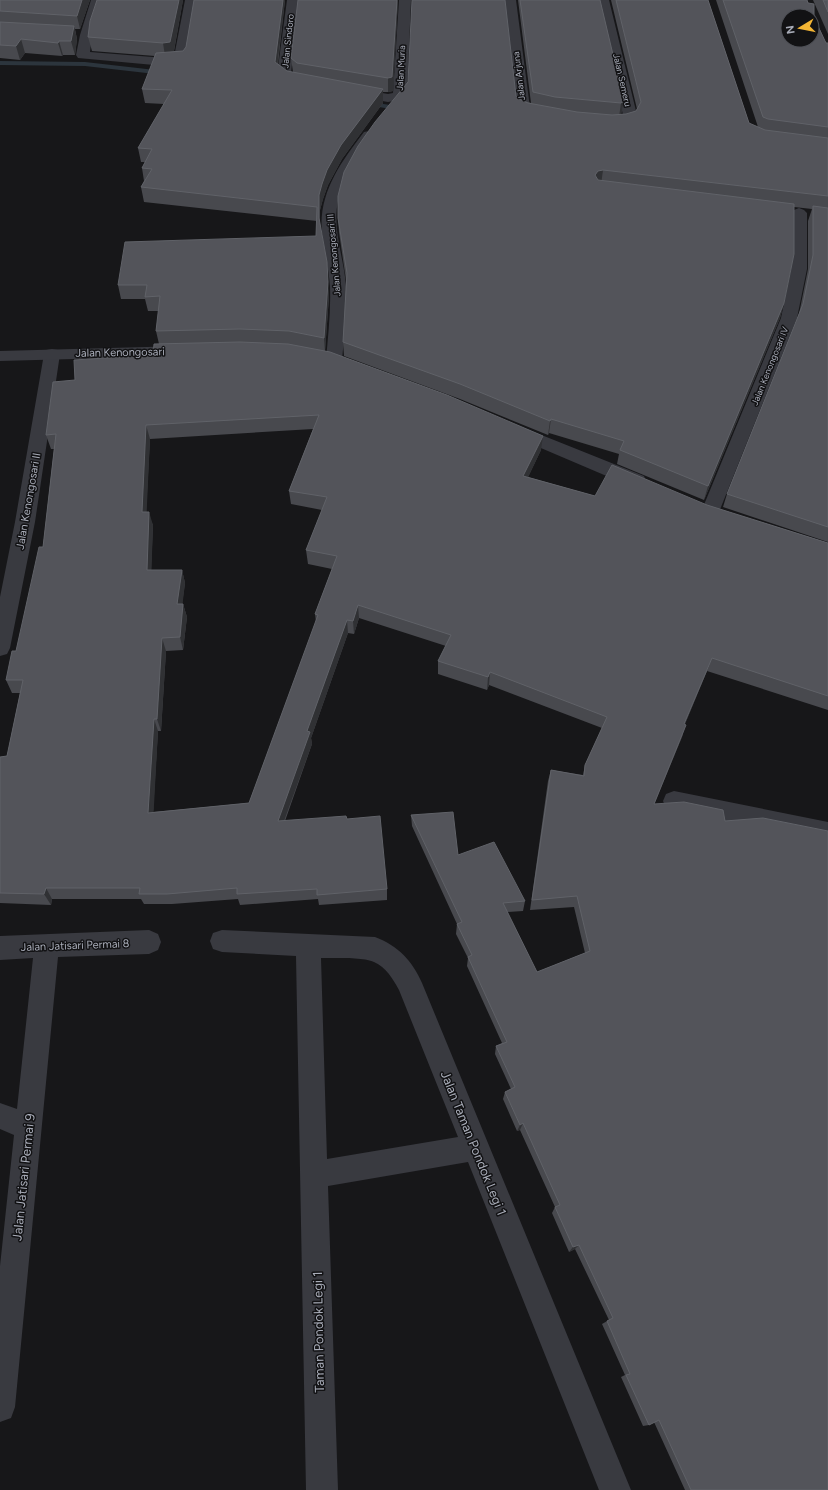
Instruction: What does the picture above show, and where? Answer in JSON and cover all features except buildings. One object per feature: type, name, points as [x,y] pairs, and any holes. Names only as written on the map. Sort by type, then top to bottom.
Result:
[{"type":"street","points":[[97,0],[86,35],[82,55],[165,62],[180,60],[191,0]]},
{"type":"street","name":"Jalan Sindoro","points":[[293,0],[284,75],[294,81],[322,86]]},
{"type":"street","name":"Jalan Muria","points":[[344,90],[381,97],[387,110],[400,96],[405,0]]},
{"type":"street","name":"Jalan Arjuna","points":[[510,0],[523,110],[528,113],[557,117]]},
{"type":"street","name":"Jalan Semeru","points":[[595,121],[624,122],[629,119],[630,115],[603,0]]},
{"type":"street","points":[[70,34],[86,35]]},
{"type":"street","name":"Jalan Kenongosari III","points":[[334,361],[338,311],[338,286],[329,224],[331,200],[345,167],[387,110]]},
{"type":"street","name":"Jalan Kenongosari IV","points":[[710,511],[789,318],[799,269],[799,213]]},
{"type":"street","name":"Jalan Kenongosari","points":[[0,356],[202,351]]},
{"type":"street","name":"Jalan Kenongosari II","points":[[0,648],[25,522],[52,354]]},
{"type":"street","points":[[497,423],[652,487]]},
{"type":"street","points":[[674,801],[828,832]]},
{"type":"street","name":"Jalan Taman Pondok Legi 1","points":[[222,941],[308,947],[375,949],[387,954],[400,968],[408,983],[476,1147],[615,1490]]},
{"type":"street","name":"Jalan Jatisari Permai 8","points":[[0,948],[149,942]]},
{"type":"street","name":"Jalan Jatisari Permai 9","points":[[0,1407],[47,946]]},
{"type":"street","name":"Taman Pondok Legi 1","points":[[308,947],[322,1490]]},
{"type":"street","points":[[0,1116],[28,1127]]},
{"type":"street","points":[[314,1175],[476,1147]]},
{"type":"waterway","points":[[0,63],[85,64],[164,73]]},
{"type":"waterway","points":[[366,103],[404,109]]}]
